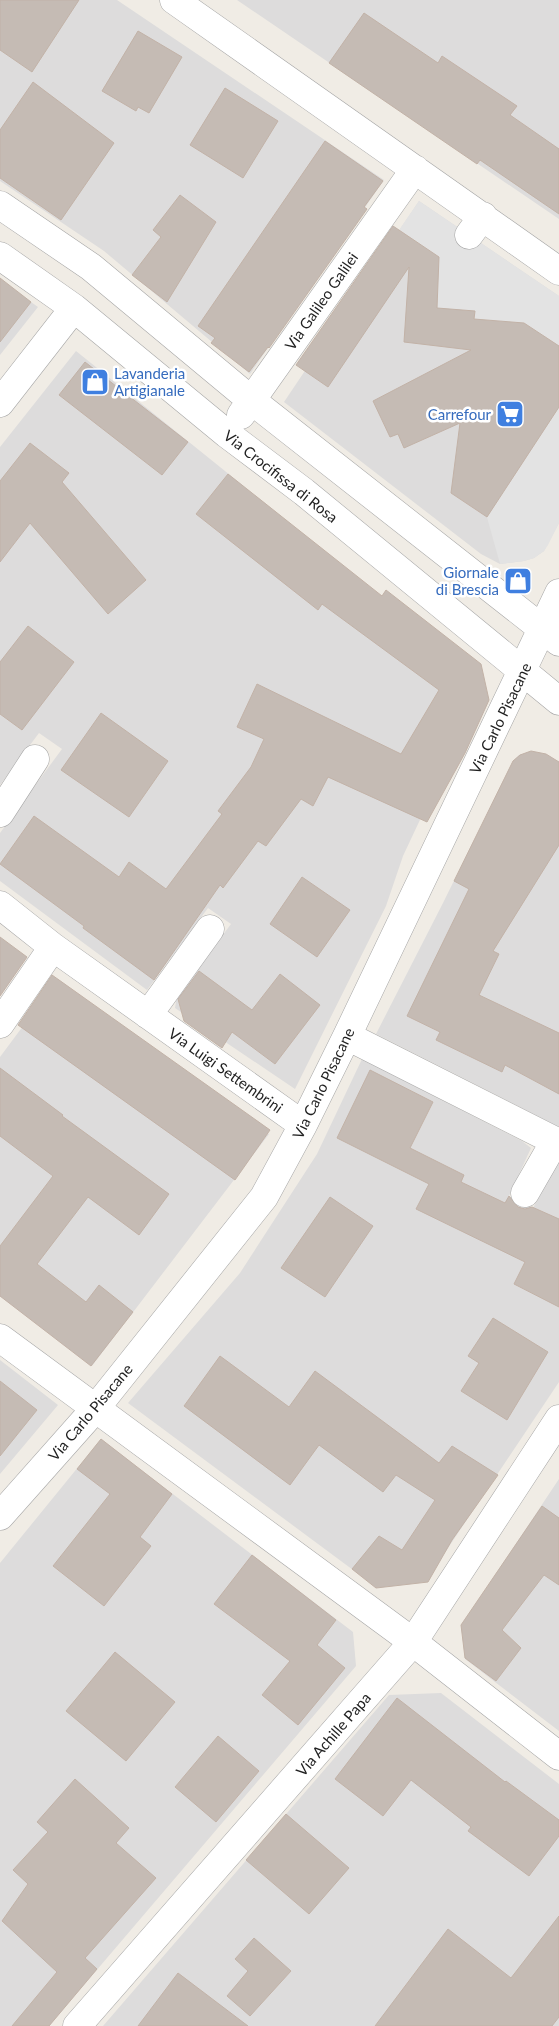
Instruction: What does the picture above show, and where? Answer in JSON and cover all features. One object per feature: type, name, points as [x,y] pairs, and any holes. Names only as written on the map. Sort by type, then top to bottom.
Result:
[{"type":"street","points":[[174,0],[415,169],[476,226],[559,271]]},
{"type":"street","name":"Via Galileo Galilei","points":[[227,434],[415,169]]},
{"type":"street","points":[[0,205],[91,267],[251,400],[550,636]]},
{"type":"street","name":"Via Crocifissa di Rosa","points":[[0,256],[74,308],[227,434],[304,492],[559,701]]},
{"type":"street","points":[[0,403],[74,308]]},
{"type":"street","name":"Via Carlo Pisacane","points":[[0,1516],[95,1409],[264,1197],[303,1125],[347,1036],[522,672],[550,636],[559,593]]},
{"type":"street","points":[[0,813],[36,759]]},
{"type":"street","name":"Via Luigi Settembrini","points":[[0,905],[53,947],[303,1125]]},
{"type":"street","points":[[148,1015],[210,929]]},
{"type":"street","points":[[0,1024],[53,947]]},
{"type":"street","points":[[347,1036],[555,1140],[525,1193]]},
{"type":"street","points":[[0,1338],[413,1642],[559,1756]]},
{"type":"street","name":"Via Achille Papa","points":[[77,2026],[413,1642],[559,1419]]},
{"type":"shaded area","points":[[0,0],[117,0],[384,180],[250,374],[104,251],[0,181]]},
{"type":"shaded area","points":[[237,0],[559,0],[559,219]]},
{"type":"shaded area","points":[[419,201],[559,296],[559,523],[544,551],[534,558],[500,564],[481,554],[284,402]]},
{"type":"shaded area","points":[[419,201],[559,296],[559,346],[524,323],[474,319],[475,311],[437,308],[439,257],[399,230]]},
{"type":"shaded area","points":[[0,280],[38,307],[0,355]]},
{"type":"shaded area","points":[[76,351],[466,665],[473,707],[403,856],[386,906],[295,1089],[175,1008],[177,996],[231,924],[208,908],[147,990],[0,881],[0,833],[62,749],[39,733],[0,785],[0,447]]},
{"type":"shaded area","points":[[559,407],[559,523],[544,551],[534,558],[500,564],[487,517]]},
{"type":"shaded area","points":[[532,752],[559,762],[559,1127],[376,1034],[513,761],[519,755]]},
{"type":"shaded area","points":[[58,979],[269,1134],[92,1366],[0,1296],[0,1057]]},
{"type":"shaded area","points":[[362,1059],[522,1141],[531,1148],[509,1196],[533,1208],[559,1161],[559,1382],[426,1581],[376,1587],[128,1403],[240,1273],[317,1154]]},
{"type":"shaded area","points":[[0,1360],[58,1405],[0,1474]]},
{"type":"shaded area","points":[[101,1439],[353,1632],[356,1666],[49,2026],[0,2026],[0,1563]]},
{"type":"shaded area","points":[[559,1479],[559,1731],[465,1659],[461,1626]]},
{"type":"shaded area","points":[[441,1693],[559,1784],[559,2026],[103,2026],[389,1695]]},
{"type":"building","points":[[0,0],[79,0],[32,72],[0,50]]},
{"type":"building","points":[[364,13],[438,63],[442,56],[517,106],[510,115],[559,149],[559,214],[480,160],[477,164],[329,63]]},
{"type":"building","points":[[138,31],[182,57],[149,113],[138,107],[136,111],[102,91]]},
{"type":"building","points":[[33,82],[114,143],[61,220],[0,178],[0,130]]},
{"type":"building","points":[[225,88],[278,121],[243,178],[190,145]]},
{"type":"building","points":[[325,141],[383,181],[364,207],[367,209],[269,348],[249,372],[211,343],[215,338],[198,326]]},
{"type":"building","points":[[180,195],[216,222],[167,302],[132,275],[161,237],[153,230]]},
{"type":"building","points":[[393,226],[439,257],[437,308],[475,311],[474,319],[524,323],[559,346],[559,407],[487,517],[451,493],[460,423],[404,448],[398,434],[390,437],[373,401],[471,350],[404,342],[409,267],[328,387],[296,365]]},
{"type":"building","points":[[0,278],[31,302],[0,342]]},
{"type":"building","points":[[85,362],[188,442],[162,475],[59,395]]},
{"type":"building","points":[[30,443],[69,473],[62,482],[146,580],[108,614],[30,523],[0,562],[0,481]]},
{"type":"building","points":[[228,474],[382,596],[386,590],[481,664],[489,700],[465,753],[427,822],[328,777],[313,806],[301,799],[266,846],[258,841],[223,888],[220,885],[154,980],[0,864],[34,816],[119,877],[129,862],[166,889],[222,814],[218,811],[251,767],[264,739],[237,727],[257,684],[401,754],[439,690],[322,604],[318,610],[196,514]]},
{"type":"building","points":[[28,626],[74,662],[22,730],[0,714],[0,662]]},
{"type":"building","points":[[101,713],[168,761],[129,817],[61,770]]},
{"type":"building","points":[[531,751],[546,754],[559,762],[559,845],[493,951],[499,954],[479,995],[559,1033],[559,1094],[505,1065],[502,1072],[436,1040],[440,1032],[407,1016],[469,889],[454,881],[513,761],[520,755]]},
{"type":"building","points":[[302,877],[350,910],[317,957],[270,924]]},
{"type":"building","points":[[0,937],[27,957],[0,996]]},
{"type":"building","points":[[199,971],[252,1010],[280,974],[320,1005],[275,1064],[232,1032],[222,1048],[184,1021],[178,999]]},
{"type":"building","points":[[52,975],[270,1130],[235,1180],[18,1025]]},
{"type":"building","points":[[0,1068],[169,1194],[139,1235],[88,1197],[37,1264],[86,1302],[99,1285],[133,1312],[91,1366],[0,1296],[0,1246],[53,1176],[0,1136]]},
{"type":"building","points":[[370,1070],[433,1102],[410,1148],[464,1175],[461,1182],[505,1203],[509,1196],[518,1207],[525,1209],[532,1207],[559,1219],[559,1307],[514,1284],[525,1262],[416,1209],[429,1184],[337,1138]]},
{"type":"building","points":[[330,1197],[373,1226],[325,1297],[281,1268]]},
{"type":"building","points":[[493,1318],[548,1352],[507,1420],[461,1391],[479,1363],[468,1356]]},
{"type":"building","points":[[220,1356],[289,1407],[315,1371],[439,1463],[452,1446],[498,1475],[452,1540],[428,1582],[376,1588],[352,1569],[379,1536],[402,1550],[435,1500],[396,1475],[383,1492],[319,1445],[290,1485],[184,1406]]},
{"type":"building","points":[[0,1381],[37,1410],[0,1456]]},
{"type":"building","points":[[101,1439],[172,1494],[140,1537],[151,1546],[104,1606],[53,1566],[110,1494],[77,1469]]},
{"type":"building","points":[[542,1506],[559,1518],[559,1585],[544,1575],[502,1630],[521,1648],[496,1681],[465,1658],[461,1625]]},
{"type":"building","points":[[252,1555],[336,1620],[317,1645],[345,1668],[298,1725],[262,1695],[290,1661],[214,1604]]},
{"type":"building","points":[[115,1652],[175,1702],[126,1761],[66,1711]]},
{"type":"building","points":[[397,1698],[505,1782],[559,1820],[559,1836],[529,1876],[468,1831],[471,1827],[411,1780],[383,1816],[335,1779]]},
{"type":"building","points":[[218,1736],[259,1771],[216,1822],[175,1787]]},
{"type":"building","points":[[75,1779],[129,1828],[116,1843],[156,1878],[85,1958],[97,1969],[49,2026],[12,2026],[57,1972],[2,1921],[28,1884],[13,1870],[48,1832],[37,1822]]},
{"type":"building","points":[[286,1814],[349,1868],[309,1914],[246,1860]]},
{"type":"building","points":[[559,1916],[559,2017],[552,2026],[375,2026],[448,1929],[511,1978]]},
{"type":"building","points":[[254,1938],[291,1971],[250,2016],[227,1996],[248,1971],[235,1959]]},
{"type":"building","points":[[178,1973],[248,2026],[138,2026]]},
{"type":"place","name":"Lavanderia Artigianale","points":[[95,382]]},
{"type":"place","name":"Carrefour","points":[[510,414]]},
{"type":"place","name":"Giornale di Brescia","points":[[518,581]]}]
